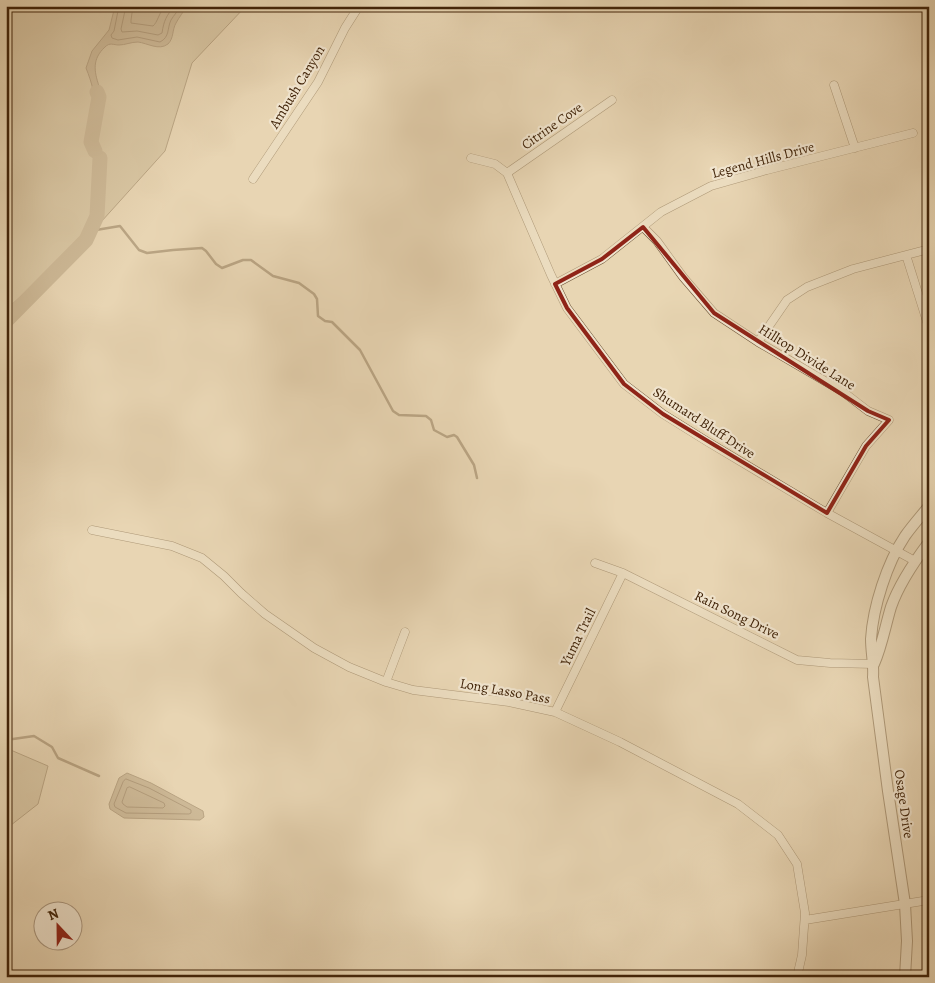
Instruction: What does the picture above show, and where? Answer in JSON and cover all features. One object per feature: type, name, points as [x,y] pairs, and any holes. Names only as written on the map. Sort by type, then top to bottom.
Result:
[{"type":"street","name":"Ambush Canyon","points":[[253,179],[318,82],[345,28],[359,6]]},
{"type":"street","points":[[834,85],[856,148]]},
{"type":"street","name":"Citrine Cove","points":[[508,173],[612,100]]},
{"type":"street","name":"Legend Hills Drive","points":[[555,284],[602,259],[661,212],[711,186],[913,133]]},
{"type":"street","points":[[470,158],[495,164],[508,173]]},
{"type":"street","name":"Shumard Bluff Drive","points":[[508,173],[555,284],[568,308],[624,384],[663,414],[708,442],[827,513],[915,561]]},
{"type":"street","name":"Hilltop Divide Lane","points":[[643,227],[714,313],[758,342],[842,391],[868,411],[889,420],[866,446],[827,513]]},
{"type":"street","points":[[758,342],[787,300],[807,287],[853,269],[929,249]]},
{"type":"street","points":[[906,255],[929,328]]},
{"type":"street","name":"Osage Drive","points":[[905,977],[907,941],[905,904],[873,677],[874,664],[871,637],[875,608],[897,550],[905,536],[929,506]]},
{"type":"street","name":"Long Lasso Pass","points":[[92,530],[172,546],[202,558],[265,614],[314,648],[349,667],[386,682],[413,690],[508,702],[554,712],[620,742],[738,804],[778,835],[797,864],[805,920],[802,955],[796,977]]},
{"type":"street","name":"Osage Drive","points":[[874,664],[891,607],[915,561],[929,542]]},
{"type":"street","name":"Rain Song Drive","points":[[595,563],[623,573],[797,660],[874,664]]},
{"type":"street","name":"Yuma Trail","points":[[554,712],[623,573]]},
{"type":"street","points":[[386,682],[405,632]]},
{"type":"street","points":[[805,920],[929,900]]},
{"type":"highlighted area","points":[[643,227],[714,313],[868,411],[889,420],[866,446],[827,513],[663,414],[624,384],[567,308],[555,284],[602,259]]},
{"type":"shaded area","points":[[6,6],[246,6],[192,63],[165,151],[101,222],[6,310]]},
{"type":"shaded area","points":[[6,748],[48,766],[38,804],[6,829]]},
{"type":"water","points":[[115,6],[186,6],[177,21],[168,44],[157,47],[138,42],[121,45],[110,44],[101,52],[96,61],[95,70],[103,97],[96,111],[93,89],[86,68],[92,51],[109,30]]},
{"type":"water","points":[[127,773],[151,783],[203,811],[204,817],[200,820],[124,818],[110,809],[109,804],[119,778]]},
{"type":"waterway","points":[[95,151],[91,142],[99,97],[97,92]]},
{"type":"waterway","points":[[6,321],[86,240],[97,216],[100,158]]},
{"type":"waterway","points":[[90,231],[120,226],[139,250],[147,253],[202,248],[222,268],[243,260],[251,260],[273,276],[299,283],[314,294],[317,299],[318,316],[325,321],[332,322],[360,350],[393,411],[399,415],[426,416],[431,420],[434,430],[447,437],[454,435],[457,437],[474,465],[477,478]]},
{"type":"waterway","points":[[6,740],[34,736],[52,747],[58,758],[99,776]]}]
